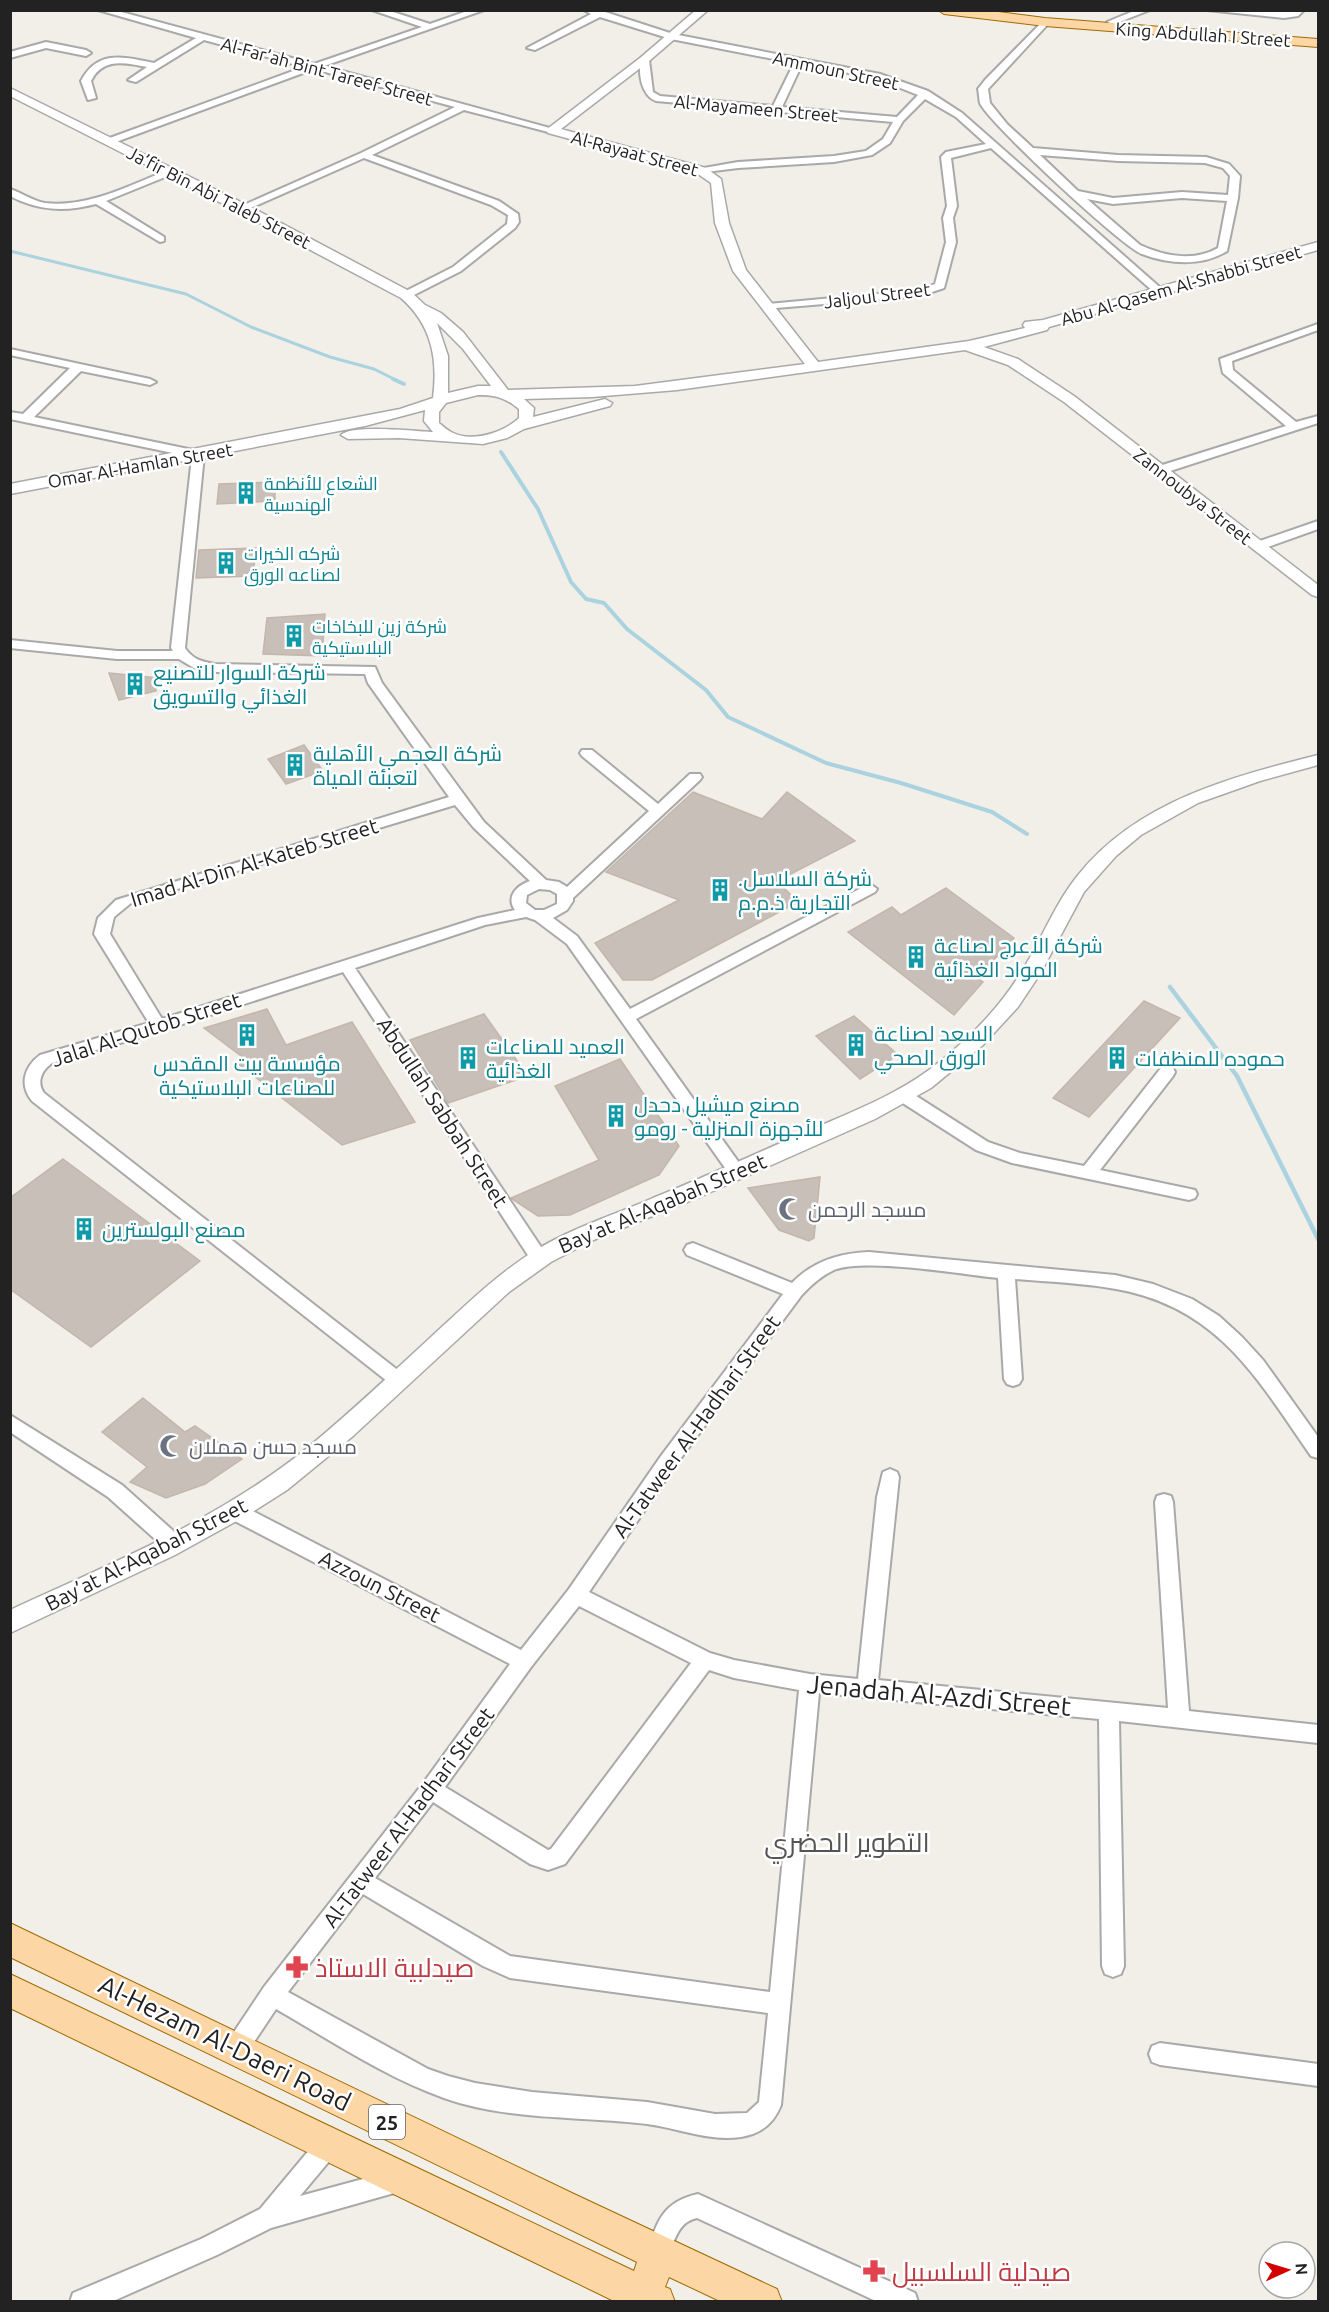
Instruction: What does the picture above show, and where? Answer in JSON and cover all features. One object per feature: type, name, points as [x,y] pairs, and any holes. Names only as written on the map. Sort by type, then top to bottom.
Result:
[{"type":"main road","name":"King Abdullah I Street","points":[[944,10],[1318,43]]},
{"type":"main road","name":"King Abdullah I Street","points":[[979,10],[1047,20],[1318,36]]},
{"type":"main road","name":"Al-Hezam Al-Daeri Road","points":[[10,1939],[561,2207],[764,2301]]},
{"type":"main road","name":"Al-Hezam Al-Daeri Road","points":[[10,1990],[651,2299]]},
{"type":"main road","points":[[651,2299],[658,2251]]},
{"type":"street","name":"Al-Far’ah Bint Tareef Street","points":[[102,10],[552,130]]},
{"type":"street","points":[[376,10],[428,26]]},
{"type":"street","points":[[110,141],[315,66],[480,10]]},
{"type":"street","points":[[552,130],[644,60],[703,10]]},
{"type":"street","points":[[1111,22],[1146,10]]},
{"type":"street","points":[[1211,10],[1284,15],[1295,14],[1300,10]]},
{"type":"street","points":[[532,48],[593,12]]},
{"type":"street","name":"Ammoun Street","points":[[593,12],[671,36],[889,78],[925,93],[959,115],[1159,291]]},
{"type":"street","points":[[1030,151],[1216,162],[1226,166],[1235,176],[1223,249],[1211,256],[1178,258],[1144,252],[1075,194],[1030,151],[1004,126],[986,103],[983,89],[1047,20]]},
{"type":"street","points":[[133,80],[203,38]]},
{"type":"street","points":[[10,55],[46,45],[86,53]]},
{"type":"street","points":[[92,98],[86,81],[93,68],[104,61],[117,59],[154,66]]},
{"type":"street","name":"Al-Mayameen Street","points":[[644,60],[647,87],[651,96],[679,102],[899,120]]},
{"type":"street","points":[[776,110],[799,61]]},
{"type":"street","name":"Ja’fir Bin Abi Taleb Street","points":[[10,91],[406,294],[423,309],[435,314],[452,328],[504,393],[518,400],[525,407],[526,416],[522,425]]},
{"type":"street","points":[[702,171],[738,165],[862,155],[887,141],[899,120],[925,93]]},
{"type":"street","points":[[242,208],[364,155],[462,107]]},
{"type":"street","name":"Al-Rayaat Street","points":[[552,130],[710,175],[717,182],[722,223],[741,271],[815,367]]},
{"type":"street","name":"Jaljoul Street","points":[[768,307],[935,289],[943,282],[951,242],[948,218],[952,206],[946,157],[949,154],[993,145]]},
{"type":"street","points":[[364,155],[495,203],[513,214],[514,222],[511,226],[467,262],[443,278],[406,294]]},
{"type":"street","points":[[10,192],[33,204],[76,205],[97,200],[170,173]]},
{"type":"street","points":[[1075,194],[1113,201],[1182,195],[1233,198]]},
{"type":"street","points":[[97,200],[160,239]]},
{"type":"street","name":"Abu Al-Qasem Al-Shabbi Street","points":[[886,357],[890,354],[1044,324],[1318,246]]},
{"type":"street","name":"Ja’fir Bin Abi Taleb Street","points":[[423,309],[435,330],[441,353],[443,377],[440,401],[432,409],[430,418],[434,427],[444,434],[459,438]]},
{"type":"street","name":"Abu Al-Qasem Al-Shabbi Street","points":[[440,401],[469,391],[590,394],[690,385],[965,347],[1028,332],[1044,324]]},
{"type":"street","points":[[1295,427],[1227,371],[1226,358],[1318,327]]},
{"type":"street","name":"Zannoubya Street","points":[[1028,332],[1020,343],[1023,355],[1058,385],[1069,399]]},
{"type":"street","name":"Zannoubya Street","points":[[965,347],[989,351],[1010,359],[1051,389],[1069,399],[1318,592]]},
{"type":"street","points":[[10,352],[150,382]]},
{"type":"street","points":[[26,418],[77,368]]},
{"type":"street","name":"Abu Al-Qasem Al-Shabbi Street","points":[[459,438],[488,439],[502,436],[522,425],[595,405],[673,391],[690,385]]},
{"type":"street","name":"Omar Al-Hamlan Street","points":[[10,489],[270,441],[390,416],[440,401]]},
{"type":"street","points":[[10,415],[198,454],[178,648],[182,655]]},
{"type":"street","points":[[1160,470],[1318,419]]},
{"type":"street","name":"Omar Al-Hamlan Street","points":[[270,441],[369,434],[459,438]]},
{"type":"street","points":[[1258,546],[1318,525]]},
{"type":"street","points":[[10,644],[117,655],[182,655],[201,666],[215,668],[370,669],[375,683],[479,825],[506,851],[548,884],[559,888],[565,901],[572,940]]},
{"type":"street","points":[[587,753],[658,811]]},
{"type":"street","name":"Bay’at Al-Aqabah Street","points":[[10,1622],[236,1512],[313,1457],[514,1276],[539,1258],[573,1240],[904,1096],[939,1072],[1002,1013],[1030,975],[1082,881],[1101,858],[1123,840],[1172,809],[1208,791],[1257,775],[1318,760]]},
{"type":"street","points":[[526,905],[553,913],[596,866],[695,777]]},
{"type":"street","name":"Imad Al-Din Al-Kateb Street","points":[[158,1026],[102,934],[102,925],[106,915],[115,907],[126,900],[458,799]]},
{"type":"street","points":[[506,851],[526,905],[572,940],[736,1171]]},
{"type":"street","points":[[526,905],[532,885],[548,884],[596,866]]},
{"type":"street","points":[[628,1017],[870,889]]},
{"type":"street","name":"Jalal Al-Qutob Street","points":[[398,1380],[38,1097],[33,1091],[32,1077],[34,1071],[46,1059],[158,1026],[526,905]]},
{"type":"street","name":"Abdullah Sabbah Street","points":[[346,965],[539,1258]]},
{"type":"street","points":[[1088,1173],[1167,1072]]},
{"type":"street","points":[[904,1096],[982,1146],[1018,1159],[1189,1194]]},
{"type":"street","points":[[693,1250],[795,1291]]},
{"type":"street","name":"Al-Tatweer Al-Hadhari Street","points":[[236,2049],[272,1995],[431,1789],[524,1661],[576,1595],[668,1461],[795,1291],[819,1268],[852,1259],[1005,1271],[1140,1286],[1164,1293],[1210,1317],[1229,1333],[1246,1352],[1318,1451]]},
{"type":"street","points":[[1005,1271],[1012,1379]]},
{"type":"street","points":[[10,1422],[115,1491],[173,1543]]},
{"type":"street","points":[[867,1687],[890,1477]]},
{"type":"street","points":[[1164,1502],[1179,1718]]},
{"type":"street","name":"Azzoun Street","points":[[236,1512],[524,1661]]},
{"type":"street","name":"Jenadah Al-Azdi Street","points":[[576,1595],[705,1660],[734,1670],[810,1683],[1179,1718],[1318,1734]]},
{"type":"street","points":[[431,1789],[537,1857],[548,1860],[558,1857],[705,1660]]},
{"type":"street","points":[[272,1995],[422,2078],[445,2088],[482,2096],[737,2126],[752,2122],[766,2114],[770,2105],[810,1683]]},
{"type":"street","points":[[1109,1711],[1113,1966]]},
{"type":"street","points":[[360,1881],[491,1959],[510,1967],[779,2004]]},
{"type":"street","points":[[1160,2054],[1318,2075]]},
{"type":"street","points":[[268,2217],[328,2145]]},
{"type":"street","points":[[82,2301],[209,2247],[268,2217],[404,2180]]},
{"type":"street","points":[[658,2251],[673,2217],[684,2208],[698,2206],[906,2301]]},
{"type":"building","name":"الشعاع للأنظمة الهندسية","points":[[275,482],[275,501],[217,504],[219,484]]},
{"type":"building","name":"شركه الخيرات لصناعه الورق","points":[[256,548],[253,576],[196,578],[199,550]]},
{"type":"building","name":"شركة زين للبخاخات البلاستيكية","points":[[325,614],[322,656],[263,654],[267,618]]},
{"type":"building","name":"شركة السوار للتصنيع الغذائي والتسويق","points":[[109,673],[158,678],[156,691],[119,700]]},
{"type":"building","name":"شركة العجمي الأهلية لتعبئة المياة","points":[[304,745],[323,771],[286,784],[268,759]]},
{"type":"building","name":".شركة السلاسل التجارية ذ.م.م","points":[[693,792],[762,819],[787,792],[855,841],[777,881],[798,902],[652,980],[623,980],[595,943],[679,900],[606,872]]},
{"type":"building","points":[[946,888],[1014,938],[977,978],[983,982],[954,1015],[848,932],[892,907],[901,915]]},
{"type":"building","name":"حموده للمنظفات","points":[[1144,1001],[1180,1018],[1089,1117],[1053,1098]]},
{"type":"building","points":[[267,1009],[286,1045],[352,1022],[415,1122],[342,1145],[236,1062],[245,1059],[204,1028]]},
{"type":"building","name":"العميد للصناعات الغذائية","points":[[484,1014],[528,1076],[448,1103],[410,1040]]},
{"type":"building","name":"السعد لصناعة الورق الصحي","points":[[854,1016],[898,1055],[860,1079],[816,1036]]},
{"type":"building","name":"مصنع ميشيل دحدل للأجهزة المنزلية - رومو","points":[[620,1059],[679,1146],[659,1175],[570,1215],[538,1216],[511,1198],[599,1160],[555,1086]]},
{"type":"building","name":"مصنع البولسترين","points":[[63,1159],[200,1261],[91,1347],[10,1289],[10,1198]]},
{"type":"building","name":"مسجد الرحمن","points":[[820,1177],[814,1238],[809,1241],[779,1230],[748,1188]]},
{"type":"building","name":"مسجد حسن هملان","points":[[143,1398],[185,1432],[195,1426],[242,1459],[205,1484],[166,1498],[130,1482],[147,1467],[102,1432]]},
{"type":"waterway","points":[[10,251],[186,294],[251,327],[330,357],[374,369],[396,380]]},
{"type":"waterway","points":[[393,379],[404,384]]},
{"type":"waterway","points":[[501,452],[538,509],[571,582],[586,599],[604,603],[627,629],[706,690],[728,717],[826,763],[901,783],[992,812],[1027,834]]},
{"type":"waterway","points":[[1170,987],[1237,1076],[1318,1239]]},
{"type":"place","name":"الشعاع للأنظمة الهندسية","points":[[246,493]]},
{"type":"place","name":"شركه الخيرات لصناعه الورق","points":[[226,563]]},
{"type":"place","name":"شركة زين للبخاخات البلاستيكية","points":[[294,636]]},
{"type":"place","name":"شركة السوار للتصنيع الغذائي والتسويق","points":[[135,684]]},
{"type":"place","name":"شركة العجمي الأهلية لتعبئة المياة","points":[[295,765]]},
{"type":"place","name":".شركة السلاسل التجارية ذ.م.م","points":[[720,890]]},
{"type":"place","name":"شركة الأعرج لصناعة المواد الغذائية","points":[[916,957]]},
{"type":"place","name":"مؤسسة بيت المقدس للصناعات البلاستيكية","points":[[247,1035]]},
{"type":"place","name":"السعد لصناعة الورق الصحي","points":[[856,1045]]},
{"type":"place","name":"العميد للصناعات الغذائية","points":[[468,1058]]},
{"type":"place","name":"حموده للمنظفات","points":[[1117,1058]]},
{"type":"place","name":"مصنع ميشيل دحدل للأجهزة المنزلية - رومو","points":[[616,1116]]},
{"type":"place","name":"مسجد الرحمن","points":[[790,1209]]},
{"type":"place","name":"مصنع البولسترين","points":[[84,1229]]},
{"type":"place","name":"مسجد حسن هملان","points":[[171,1446]]},
{"type":"place","name":"صيدلبية الاستاذ","points":[[297,1967]]},
{"type":"place","name":"صيدلية السلسبيل","points":[[874,2271]]},
{"type":"district","name":"التطوير الحضري","points":[[847,1842]]}]
